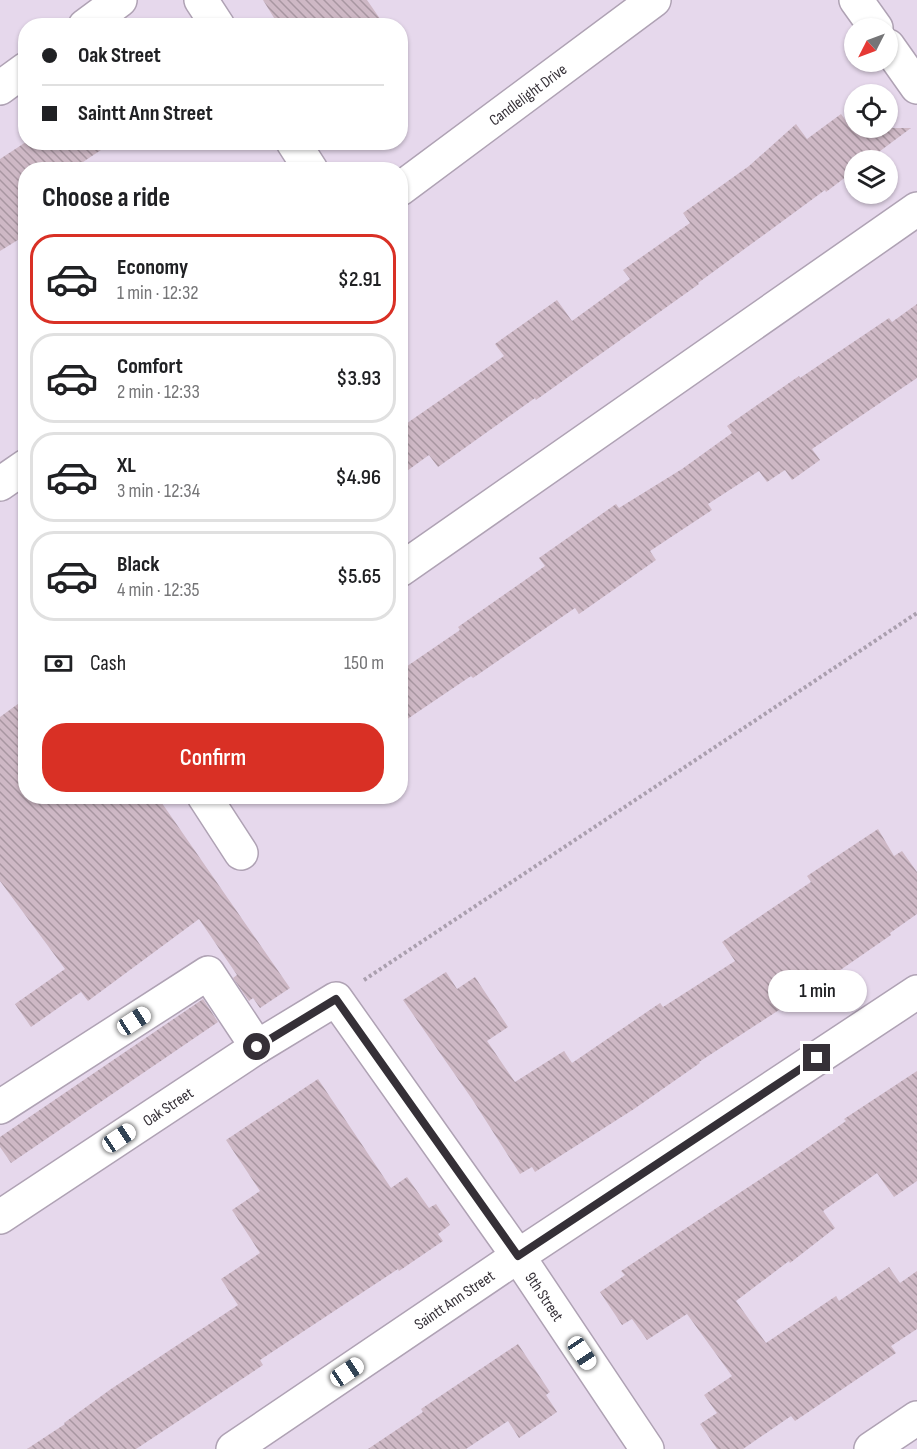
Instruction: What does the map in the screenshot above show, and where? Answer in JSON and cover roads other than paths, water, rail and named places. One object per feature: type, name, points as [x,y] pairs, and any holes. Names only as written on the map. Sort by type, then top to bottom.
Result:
[{"type":"street","points":[[96,18],[120,0]]},
{"type":"street","points":[[201,0],[213,18]]},
{"type":"street","name":"Candlelight Drive","points":[[408,183],[654,0]]},
{"type":"street","points":[[855,0],[868,18]]},
{"type":"street","points":[[898,60],[917,87]]},
{"type":"street","points":[[0,88],[18,75]]},
{"type":"street","points":[[408,564],[917,209]]},
{"type":"street","points":[[0,484],[18,472]]},
{"type":"street","points":[[209,804],[241,853]]},
{"type":"street","points":[[0,1107],[208,973],[257,1047]]},
{"type":"street","name":"Saintt Ann Street","points":[[233,1449],[518,1256],[917,992]]},
{"type":"street","name":"9th Street","points":[[336,999],[518,1256],[647,1449]]},
{"type":"street","name":"Oak Street","points":[[0,1217],[257,1047],[336,999]]},
{"type":"street","points":[[871,1449],[917,1418]]}]
